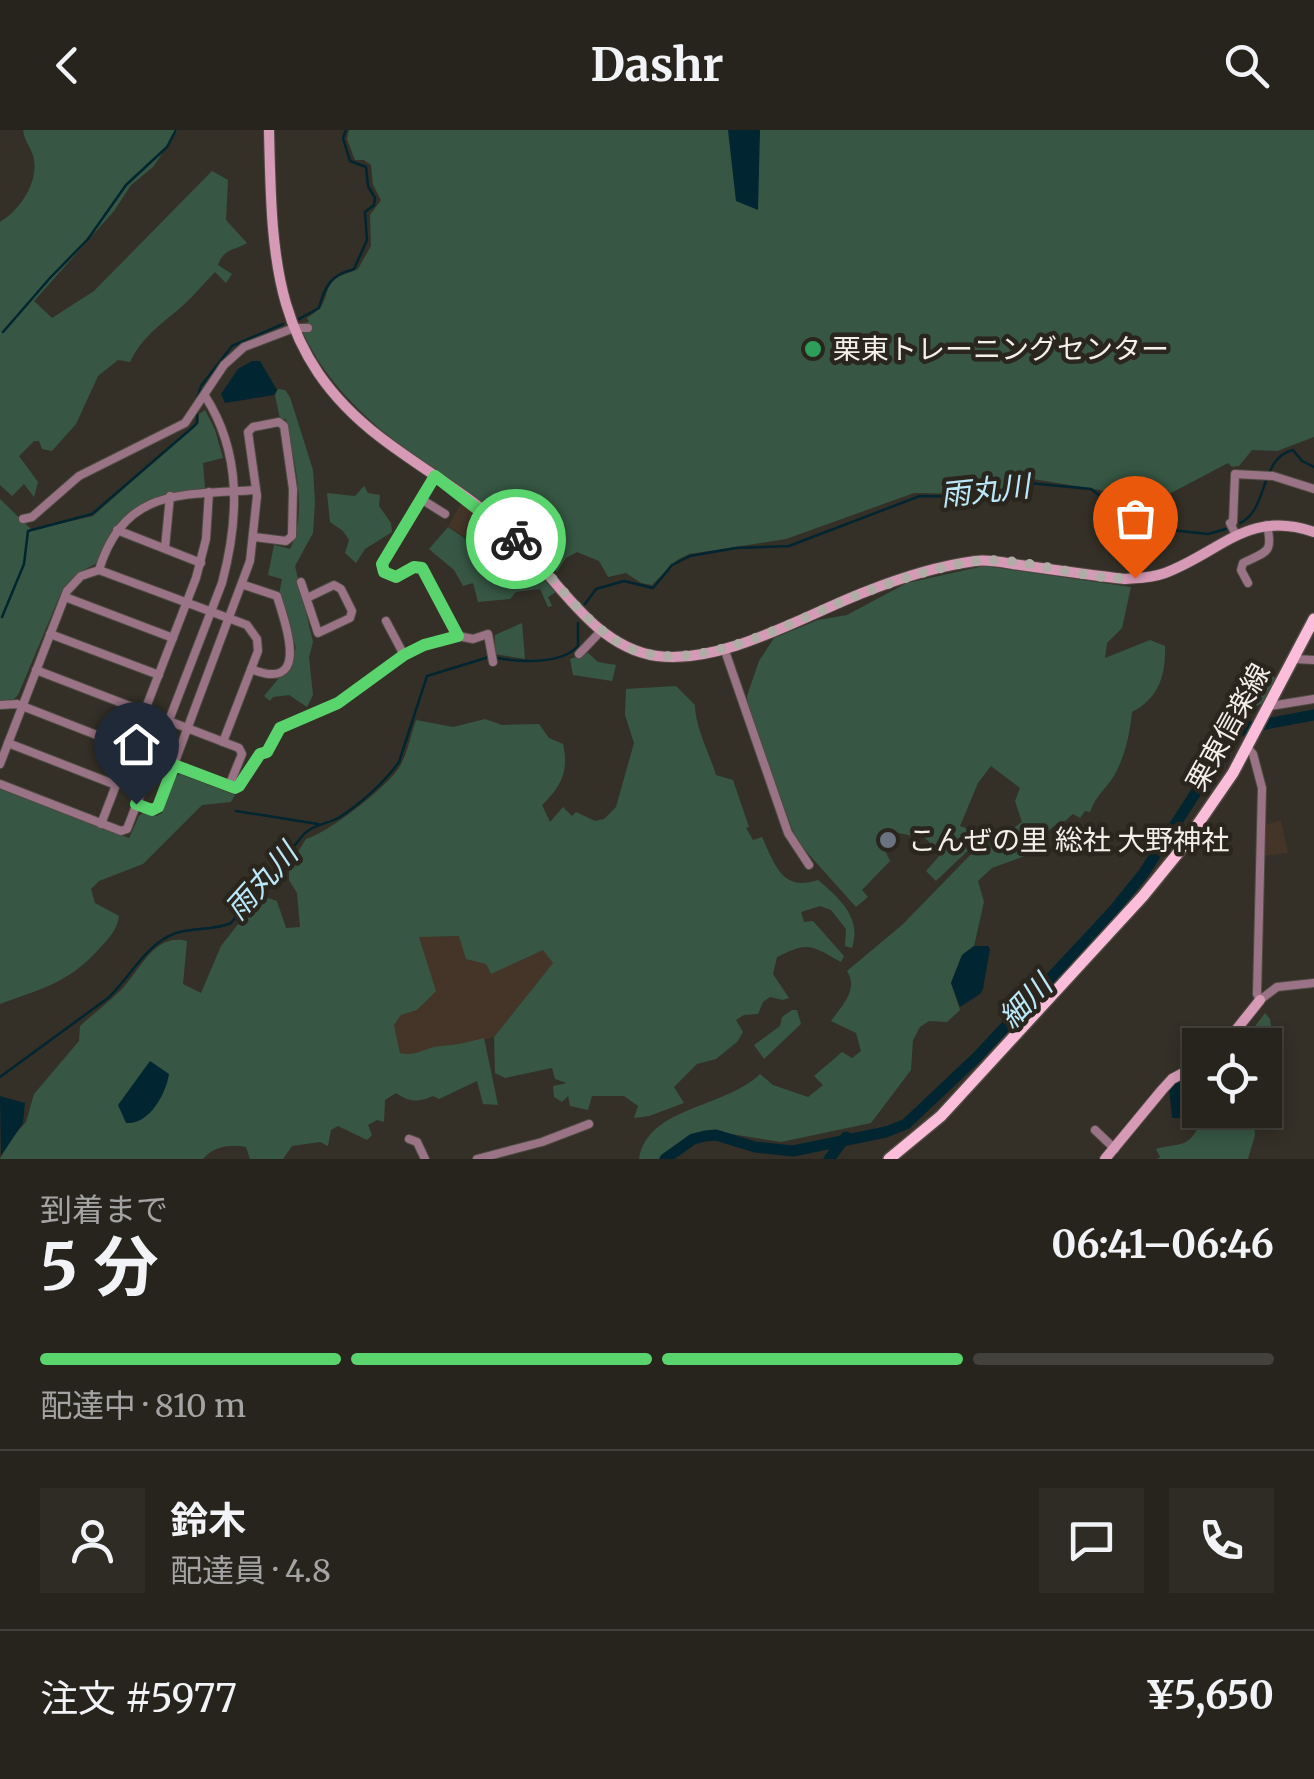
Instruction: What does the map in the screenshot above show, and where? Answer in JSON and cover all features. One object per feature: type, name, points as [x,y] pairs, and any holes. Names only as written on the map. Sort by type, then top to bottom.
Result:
[{"type":"main road","points":[[269,130],[275,266],[294,328],[322,379],[377,434],[508,531],[601,631],[625,646],[657,656],[684,656],[724,648],[864,592],[985,560],[1090,576],[1144,578],[1167,572],[1236,535],[1267,525],[1284,524],[1314,532]]},
{"type":"main road","name":"栗東信楽線","points":[[889,1159],[941,1116],[1143,896],[1205,818],[1269,708],[1314,619]]},
{"type":"main road","points":[[1238,1028],[1260,1000]]},
{"type":"main road","points":[[1106,1159],[1172,1079],[1182,1074]]},
{"type":"street","points":[[24,519],[32,517],[80,476],[185,422],[234,354],[244,347],[294,328],[308,328]]},
{"type":"street","points":[[0,784],[121,832],[127,829],[231,550],[235,491],[224,434],[205,396]]},
{"type":"street","points":[[136,804],[152,810],[158,807],[244,585],[254,537],[256,490],[248,432],[253,427],[279,422],[284,426],[292,468],[292,536],[286,541],[254,537]]},
{"type":"street","points":[[1236,535],[1230,523],[1235,474],[1269,475],[1314,488]]},
{"type":"street","points":[[435,476],[382,564],[384,572],[396,577],[414,567],[422,568],[458,636]]},
{"type":"street","points":[[99,570],[106,547],[117,530],[140,508],[170,496],[256,490]]},
{"type":"street","points":[[101,824],[201,563],[210,492]]},
{"type":"street","points":[[164,548],[170,496]]},
{"type":"street","points":[[421,499],[445,514]]},
{"type":"street","points":[[1248,583],[1242,570],[1244,563],[1268,551],[1271,544],[1267,525]]},
{"type":"street","points":[[117,530],[201,563]]},
{"type":"street","points":[[0,764],[71,584],[99,570],[252,629],[258,639],[258,651],[223,742]]},
{"type":"street","points":[[301,582],[318,633],[350,618],[352,611],[341,589],[334,586],[307,598]]},
{"type":"street","points":[[244,585],[277,596],[292,649],[276,675],[270,677],[251,669]]},
{"type":"street","points":[[65,596],[172,638]]},
{"type":"street","points":[[386,621],[404,655]]},
{"type":"street","points":[[579,654],[601,631]]},
{"type":"street","points":[[50,634],[158,675]]},
{"type":"street","points":[[174,765],[229,786],[239,786],[260,754],[267,752],[280,728],[338,703],[424,645],[458,636],[472,639],[488,634],[493,659]]},
{"type":"street","points":[[724,648],[782,819],[794,848],[809,865]]},
{"type":"street","points":[[1294,658],[1314,660]]},
{"type":"street","points":[[36,670],[239,748],[242,754],[229,786]]},
{"type":"street","points":[[1269,708],[1314,700]]},
{"type":"street","points":[[0,705],[10,703],[130,748]]},
{"type":"street","points":[[8,743],[116,785]]},
{"type":"street","points":[[1249,744],[1262,788],[1260,1000]]},
{"type":"street","points":[[1260,1000],[1277,987],[1314,983]]},
{"type":"street","points":[[477,1159],[542,1142],[589,1124]]},
{"type":"street","points":[[1095,1130],[1115,1149]]},
{"type":"street","points":[[409,1139],[417,1142],[425,1159]]},
{"type":"shaded area","points":[[461,504],[498,531],[490,550],[480,548],[448,526]]},
{"type":"shaded area","points":[[1281,820],[1288,853],[1264,856],[1265,825]]},
{"type":"shaded area","points":[[460,936],[543,949],[553,963],[494,1037],[452,1047],[439,1046],[414,1056],[400,1053],[394,1025],[401,1015],[421,1005],[418,937]]},
{"type":"green space","points":[[23,130],[178,130],[153,167],[131,185],[114,211],[34,301],[52,318],[94,291],[212,171],[228,180],[226,220],[247,243],[220,260],[218,265],[232,274],[226,283],[215,272],[146,338],[130,362],[118,360],[98,376],[76,424],[52,451],[42,449],[39,441],[34,441],[19,456],[38,482],[34,497],[24,484],[12,496],[0,485],[0,222],[20,204],[33,178],[33,156]]},
{"type":"green space","name":"栗東トレーニングセンター","points":[[349,130],[1314,130],[1314,437],[1277,451],[1252,450],[1239,466],[1228,463],[1154,502],[1155,522],[1100,490],[1033,479],[982,494],[914,493],[786,539],[689,554],[677,560],[652,585],[626,573],[608,577],[599,561],[577,552],[566,558],[557,572],[510,525],[371,421],[330,378],[299,324],[309,322],[307,318],[323,303],[335,279],[358,269],[371,246],[370,215],[381,200],[373,185],[371,165],[355,160],[347,139]]},
{"type":"green space","points":[[278,389],[285,390],[290,397],[313,470],[313,533],[295,566],[313,642],[309,657],[313,695],[307,707],[289,695],[270,701],[264,696],[284,672],[296,648],[279,595],[282,579],[268,575],[274,545],[290,549],[296,534],[299,501],[286,419],[280,419],[275,395]]},
{"type":"green space","points":[[205,410],[223,458],[203,463],[205,488],[153,500],[126,516],[106,543],[99,562],[78,573],[63,588],[18,695],[0,701],[0,499],[32,530],[93,516],[199,422],[199,414]]},
{"type":"green space","points":[[364,486],[368,493],[380,495],[379,506],[391,523],[392,532],[365,549],[356,563],[345,553],[349,540],[330,522],[327,493],[355,496]]},
{"type":"green space","points":[[448,527],[485,552],[498,531],[556,592],[548,597],[552,606],[548,607],[540,589],[516,592],[510,599],[478,602],[473,583],[463,586],[454,570],[429,549]]},
{"type":"green space","points":[[984,566],[1131,587],[1122,628],[1107,643],[1105,658],[1150,640],[1165,646],[1165,657],[1154,693],[1132,712],[1125,749],[1114,776],[1090,812],[1060,821],[1034,843],[1036,852],[992,868],[978,881],[984,902],[974,946],[962,955],[951,983],[960,1010],[947,1022],[929,1021],[920,1027],[913,1040],[911,1070],[871,1123],[781,1142],[712,1131],[697,1133],[660,1159],[639,1159],[645,1142],[657,1128],[745,1086],[760,1074],[773,1085],[808,1097],[823,1085],[814,1076],[842,1052],[852,1058],[861,1051],[856,1033],[831,1021],[850,991],[847,971],[902,925],[984,841],[991,845],[1011,844],[1017,837],[1015,827],[1022,822],[1015,801],[1020,788],[991,766],[978,783],[960,826],[980,833],[981,838],[936,881],[926,871],[941,854],[920,833],[913,836],[889,831],[880,840],[890,861],[862,890],[868,897],[856,907],[796,840],[748,707],[747,696],[759,661],[774,638],[818,620],[847,615],[907,583]]},
{"type":"green space","points":[[522,623],[525,659],[494,654],[495,635]]},
{"type":"green space","points":[[588,653],[598,662],[616,665],[612,681],[573,675],[570,659]]},
{"type":"green space","points":[[1259,669],[1279,680],[1268,700],[1242,714],[1241,708]]},
{"type":"green space","points":[[676,686],[695,705],[716,775],[733,780],[753,840],[762,837],[776,866],[788,879],[806,883],[818,880],[847,909],[854,927],[852,948],[845,946],[846,929],[831,910],[820,906],[801,912],[804,922],[813,921],[844,956],[841,962],[810,947],[777,957],[773,974],[789,998],[770,997],[758,1014],[736,1020],[743,1032],[737,1042],[716,1059],[697,1064],[674,1087],[684,1103],[634,1118],[638,1106],[624,1096],[592,1096],[588,1110],[570,1106],[568,1096],[562,1102],[554,1097],[553,1086],[567,1083],[555,1079],[552,1068],[505,1078],[495,1073],[494,1037],[553,963],[543,950],[491,974],[486,964],[466,959],[459,936],[419,937],[436,991],[417,1010],[401,1015],[394,1025],[400,1053],[484,1038],[498,1105],[483,1104],[477,1081],[439,1099],[433,1096],[414,1100],[396,1093],[385,1100],[384,1122],[377,1120],[368,1125],[372,1135],[367,1140],[338,1126],[331,1130],[328,1146],[320,1142],[292,1146],[283,1159],[250,1159],[246,1147],[234,1146],[217,1149],[203,1159],[0,1159],[8,1142],[26,1122],[34,1094],[79,1041],[80,1026],[122,989],[157,947],[176,940],[187,941],[183,984],[201,993],[221,946],[257,900],[265,897],[277,901],[286,928],[300,927],[297,893],[289,880],[289,866],[306,839],[343,819],[394,775],[416,720],[453,727],[485,719],[502,725],[539,724],[549,738],[563,744],[565,753],[562,777],[542,805],[550,822],[563,807],[572,816],[576,812],[595,821],[604,819],[616,807],[634,743],[625,715],[626,689]]},
{"type":"green space","points":[[180,774],[235,795],[231,802],[202,805],[143,864],[99,881],[91,889],[95,903],[119,916],[109,938],[64,978],[0,1004],[0,789],[129,838],[145,811],[156,816],[162,813]]},
{"type":"green space","points":[[797,1010],[801,1024],[764,1059],[754,1045],[780,1026],[782,1017]]},
{"type":"green space","points":[[1265,1013],[1271,1028],[1254,1028]]},
{"type":"green space","points":[[1254,1128],[1248,1159],[1157,1159],[1160,1157],[1156,1149],[1188,1141],[1197,1130]]},
{"type":"water","points":[[728,130],[760,130],[758,210],[736,201]]},
{"type":"water","points":[[260,361],[277,390],[274,395],[225,403],[221,394],[238,369]]},
{"type":"water","points":[[974,946],[990,949],[983,989],[960,1007],[951,983],[962,955]]},
{"type":"water","points":[[150,1061],[169,1074],[164,1090],[149,1114],[126,1123],[118,1105]]},
{"type":"water","points":[[1182,1080],[1182,1118],[1172,1118],[1169,1087]]},
{"type":"water","points":[[0,1096],[25,1103],[23,1123],[1,1156]]},
{"type":"waterway","points":[[3,332],[88,239],[126,185],[167,147],[176,130]]},
{"type":"waterway","points":[[299,319],[319,308],[334,278],[354,269],[367,240],[365,212],[374,205],[375,198],[368,186],[366,167],[350,161],[343,138],[346,130]]},
{"type":"waterway","points":[[197,399],[201,386],[232,346],[283,324]]},
{"type":"waterway","points":[[2,617],[24,564],[28,531],[92,514],[192,428],[197,423],[197,413]]},
{"type":"waterway","name":"雨丸川","points":[[1240,523],[1256,507],[1269,473],[1282,455],[1293,450],[1314,467]]},
{"type":"waterway","name":"雨丸川","points":[[585,604],[596,589],[624,581],[653,588],[672,565],[690,556],[736,548],[789,546],[920,496],[978,497],[1029,483],[1091,489],[1121,512],[1171,530],[1208,534],[1226,529]]},
{"type":"waterway","name":"雨丸川","points":[[497,658],[528,661],[571,652],[578,646],[578,623]]},
{"type":"waterway","name":"雨丸川","points":[[0,1077],[108,998],[165,938],[231,923],[304,834],[348,812],[393,770],[427,676],[489,657]]},
{"type":"waterway","name":"細川","points":[[665,1159],[693,1139],[705,1136],[793,1151],[886,1132],[906,1124],[978,1056],[1113,911],[1143,874],[1234,734],[1250,727],[1314,715]]},
{"type":"waterway","points":[[236,811],[318,824]]},
{"type":"waterway","points":[[829,1159],[846,1137]]},
{"type":"way so far","points":[[516,539],[601,631],[633,650],[657,656],[684,656],[724,648],[897,580],[976,561],[1135,578]]},
{"type":"place","name":"栗東トレーニングセンター","points":[[813,349]]},
{"type":"place","name":"こんぜの里 総社 大野神社","points":[[888,840]]},
{"type":"route","points":[[136,804],[152,810],[158,807],[174,765],[235,788],[239,786],[260,754],[267,752],[280,728],[338,703],[404,655],[458,636],[422,568],[414,567],[396,577],[388,576],[382,564],[394,550],[435,476],[516,539]]}]
